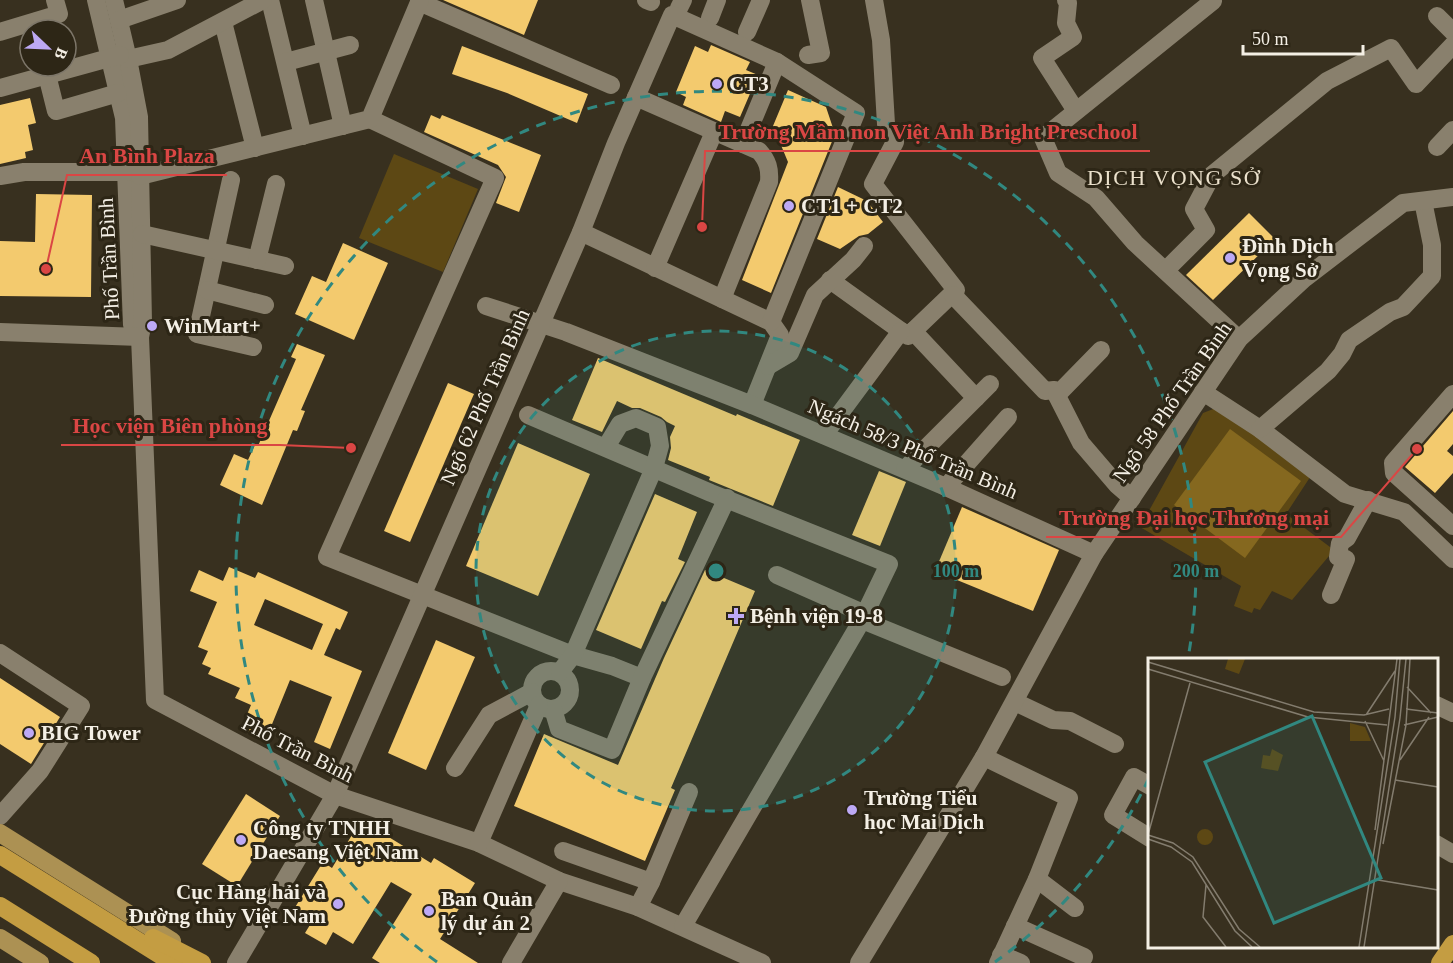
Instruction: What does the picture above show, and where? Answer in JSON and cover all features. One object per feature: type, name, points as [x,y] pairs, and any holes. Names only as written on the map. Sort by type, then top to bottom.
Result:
[{"type":"highway","points":[[0,855],[173,963]]},
{"type":"highway","points":[[47,884],[202,963]]},
{"type":"highway","points":[[0,906],[91,963]]},
{"type":"highway","points":[[24,921],[75,963]]},
{"type":"highway","points":[[1440,963],[1453,944]]},
{"type":"main road","points":[[0,833],[207,963]]},
{"type":"main road","points":[[0,938],[40,963]]},
{"type":"street","points":[[0,32],[59,14],[55,0]]},
{"type":"street","name":"Phố Trần Bình","points":[[96,0],[122,56],[118,93],[134,174],[142,234],[143,322],[140,337],[156,700],[335,795],[479,843],[559,881],[638,907],[762,963]]},
{"type":"street","name":"Phố Trần Bình","points":[[114,0],[122,56],[139,117],[134,174],[131,323],[140,337]]},
{"type":"street","points":[[118,20],[177,0]]},
{"type":"street","points":[[78,67],[122,56],[168,50],[263,0]]},
{"type":"street","points":[[270,0],[303,136]]},
{"type":"street","points":[[314,0],[343,126]]},
{"type":"street","points":[[710,18],[717,0]]},
{"type":"street","points":[[747,32],[761,0]]},
{"type":"street","points":[[808,55],[821,53],[810,0]]},
{"type":"street","points":[[824,435],[907,331],[956,291],[873,184],[895,142],[886,124],[881,40],[874,0]]},
{"type":"street","points":[[1066,0],[1068,3],[1066,23],[1073,37],[1042,58],[1076,111]]},
{"type":"street","points":[[370,119],[420,1],[611,85]]},
{"type":"street","points":[[1213,1],[1043,138],[1058,172],[1096,198],[1135,243],[1239,339]]},
{"type":"street","points":[[678,8],[777,62],[856,112],[771,322]]},
{"type":"street","name":"Ngõ 62 Phố Trần Bình","points":[[236,963],[335,795],[581,232],[636,97],[678,8]]},
{"type":"street","points":[[1437,16],[1453,32]]},
{"type":"street","points":[[223,21],[255,148]]},
{"type":"street","points":[[286,62],[350,45]]},
{"type":"street","points":[[1166,270],[1206,230],[1194,209],[1212,175],[1327,81],[1391,48],[1416,84],[1453,45]]},
{"type":"street","points":[[743,144],[777,62]]},
{"type":"street","points":[[0,88],[37,78]]},
{"type":"street","points":[[49,78],[56,111],[118,93]]},
{"type":"street","points":[[636,97],[759,151],[766,159],[770,169],[769,182],[722,299]]},
{"type":"street","points":[[0,176],[24,172],[134,174],[255,148],[370,119],[495,178],[327,557],[573,655],[612,666],[642,678]]},
{"type":"street","points":[[1437,147],[1453,130]]},
{"type":"street","points":[[655,268],[714,132]]},
{"type":"street","points":[[231,180],[197,334],[253,346]]},
{"type":"street","points":[[257,260],[276,184]]},
{"type":"street","name":"Ngõ 58 Phố Trần Bình","points":[[859,963],[984,757],[1094,554],[1239,339],[1305,278],[1403,204],[1453,197]]},
{"type":"street","points":[[1260,429],[1328,371],[1342,354],[1349,340],[1390,312],[1403,307],[1432,276],[1432,245],[1423,201]]},
{"type":"street","points":[[581,232],[771,322],[780,335],[752,405]]},
{"type":"street","points":[[142,234],[285,266]]},
{"type":"street","points":[[768,366],[789,353],[815,294],[853,260],[864,246]]},
{"type":"street","points":[[830,280],[907,331],[976,398]]},
{"type":"street","points":[[207,290],[265,305]]},
{"type":"street","points":[[953,295],[1045,391],[1054,390],[1081,443],[1132,498]]},
{"type":"street","name":"Ngách 58/3 Phố Trần Bình","points":[[486,306],[541,324],[752,405],[946,487],[1094,554]]},
{"type":"street","points":[[0,332],[140,337]]},
{"type":"street","points":[[1057,395],[1101,350]]},
{"type":"street","points":[[904,469],[990,384]]},
{"type":"street","points":[[1203,392],[1260,429],[1345,494],[1404,512],[1453,559]]},
{"type":"street","points":[[1453,394],[1392,463],[1394,473],[1453,526]]},
{"type":"street","points":[[528,415],[890,564],[864,617],[682,926]]},
{"type":"street","points":[[946,487],[1008,417]]},
{"type":"street","points":[[560,672],[573,655],[654,468],[660,446],[657,427],[636,418],[620,424],[606,447]]},
{"type":"street","points":[[455,768],[489,715],[541,702],[564,704],[570,693],[568,681],[560,672],[548,671],[534,680],[541,702],[559,729],[612,750],[642,678],[726,498]]},
{"type":"street","points":[[1331,595],[1346,559],[1338,557],[1340,543],[1347,538],[1368,500]]},
{"type":"street","points":[[777,575],[864,617],[1002,677]]},
{"type":"street","points":[[0,653],[81,706],[40,771],[0,816]]},
{"type":"street","points":[[479,843],[541,702]]},
{"type":"street","points":[[1015,702],[1053,720],[1070,721],[1115,744]]},
{"type":"street","points":[[1438,706],[1453,713]]},
{"type":"street","points":[[984,757],[1070,798],[1037,879],[1000,959],[1021,963]]},
{"type":"street","points":[[1148,785],[1134,777],[1113,815],[1148,837]]},
{"type":"street","points":[[638,907],[689,792]]},
{"type":"street","points":[[1438,845],[1453,854]]},
{"type":"street","points":[[563,851],[651,882]]},
{"type":"street","points":[[1037,879],[1075,908]]},
{"type":"street","points":[[511,963],[559,881]]},
{"type":"street","points":[[1016,926],[1084,957]]},
{"type":"shaded area","points":[[394,154],[478,189],[443,272],[359,238]]},
{"type":"shaded area","points":[[1226,404],[1318,465],[1286,514],[1334,550],[1292,600],[1272,591],[1260,610],[1254,608],[1252,613],[1234,606],[1241,586],[1140,527],[1203,413]]},
{"type":"shaded area","points":[[1230,429],[1301,481],[1245,558],[1174,505]]},
{"type":"building","points":[[443,0],[538,0],[524,35]]},
{"type":"building","name":"CT3","points":[[711,45],[750,62],[746,70],[758,75],[740,117],[725,111],[721,122],[683,105],[686,97],[676,92],[695,46],[708,52]]},
{"type":"building","points":[[462,46],[588,94],[577,123],[507,93],[452,74]]},
{"type":"building","name":"CT1 + CT2","points":[[788,90],[826,107],[835,134],[771,293],[742,280],[788,162],[773,126]]},
{"type":"building","points":[[30,98],[36,123],[28,125],[33,150],[25,152],[26,158],[0,164],[0,105]]},
{"type":"building","points":[[431,115],[440,119],[442,115],[541,155],[519,212],[496,203],[506,177],[498,165],[424,132]]},
{"type":"building","points":[[838,187],[867,201],[883,222],[868,234],[859,236],[840,249],[817,239]]},
{"type":"building","points":[[36,194],[92,195],[91,297],[0,296],[0,241],[35,242]]},
{"type":"building","name":"Đình Dịch Vọng Sở","points":[[1249,213],[1275,239],[1213,300],[1186,275]]},
{"type":"building","points":[[343,243],[388,263],[354,340],[295,314],[312,276],[326,282]]},
{"type":"building","points":[[297,344],[325,355],[301,410],[305,411],[297,431],[293,430],[262,505],[220,485],[234,454],[248,460],[255,445],[258,446],[296,359],[291,357]]},
{"type":"building","points":[[598,358],[736,416],[737,414],[800,440],[773,506],[709,480],[710,477],[668,460],[671,448],[670,437],[675,426],[640,408],[632,408],[617,401],[602,432],[572,420]]},
{"type":"building","points":[[448,383],[474,394],[410,542],[384,531]]},
{"type":"building","points":[[1453,411],[1453,444],[1447,451],[1453,456],[1453,473],[1435,493],[1405,467]]},
{"type":"building","points":[[518,443],[590,474],[538,596],[466,566]]},
{"type":"building","points":[[879,471],[906,482],[880,546],[852,535]]},
{"type":"building","points":[[655,494],[697,512],[678,559],[685,562],[665,602],[662,601],[641,649],[596,630]]},
{"type":"building","points":[[962,507],[1059,550],[1033,611],[935,571]]},
{"type":"building","points":[[229,567],[255,578],[258,572],[348,612],[340,630],[336,628],[324,655],[362,671],[330,749],[314,742],[332,697],[290,680],[266,739],[241,729],[251,705],[235,698],[240,688],[208,674],[211,668],[202,664],[208,651],[198,647],[217,602],[190,591],[199,570],[223,581]],"holes":[[[265,599],[323,624],[312,650],[254,625]]]},
{"type":"building","points":[[705,570],[755,591],[671,788],[675,790],[645,861],[514,806],[544,734],[618,765]]},
{"type":"building","points":[[436,640],[475,657],[426,770],[388,753]]},
{"type":"building","name":"BIG Tower","points":[[0,678],[60,717],[31,764],[0,744]]},
{"type":"building","name":"Công ty TNHH Daesang Việt Nam","points":[[246,794],[280,816],[237,886],[202,864]]},
{"type":"building","points":[[361,820],[431,863],[434,858],[475,883],[440,939],[478,963],[380,963],[372,958],[412,894],[391,882],[353,944],[333,932],[326,945],[305,933],[313,920],[294,909],[323,862],[332,868]]},
{"type":"place","name":"CT3","points":[[717,84]]},
{"type":"place","name":"CT1 + CT2","points":[[789,206]]},
{"type":"place","name":"Trường Mầm non Việt Anh Bright Preschool","points":[[702,227]]},
{"type":"place","name":"Đình Dịch Vọng Sở","points":[[1230,258]]},
{"type":"place","name":"An Bình Plaza","points":[[46,269]]},
{"type":"place","name":"WinMart+","points":[[152,326]]},
{"type":"place","name":"Học viện Biên phòng","points":[[351,448]]},
{"type":"place","name":"Trường Đại học Thương mại","points":[[1417,449]]},
{"type":"place","name":"Bệnh viện 19-8","points":[[736,616]]},
{"type":"place","name":"BIG Tower","points":[[29,733]]},
{"type":"place","name":"Trường Tiểu học Mai Dịch","points":[[852,810]]},
{"type":"place","name":"Công ty TNHH Daesang Việt Nam","points":[[241,840]]},
{"type":"place","name":"Cục Hàng hải và Đường thủy Việt Nam","points":[[338,904]]},
{"type":"place","name":"Ban Quản lý dự án 2","points":[[429,911]]},
{"type":"district","name":"DỊCH VỌNG SỞ","points":[[1174,177]]}]
